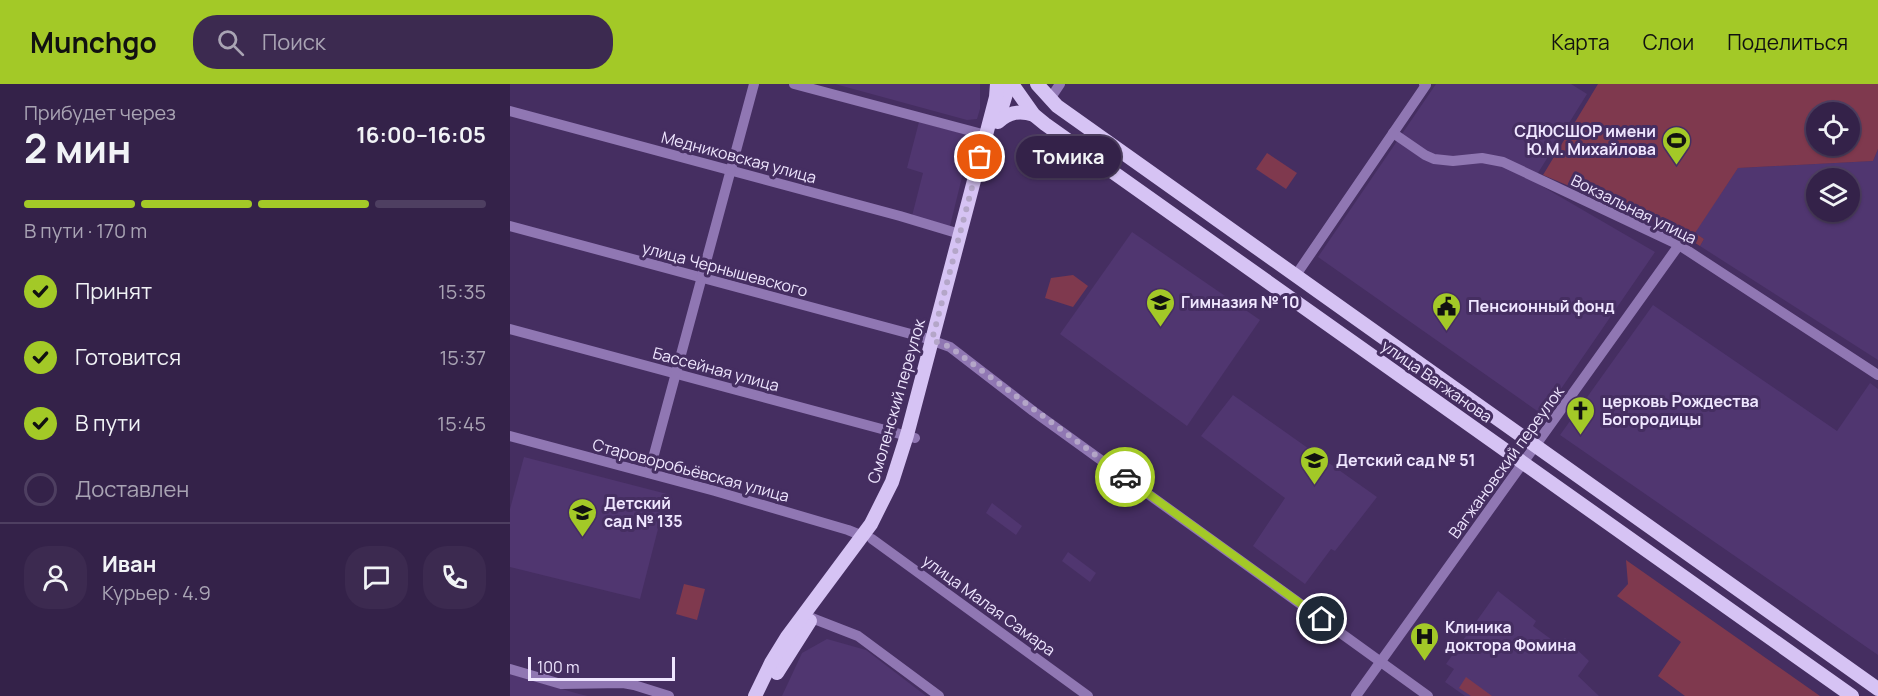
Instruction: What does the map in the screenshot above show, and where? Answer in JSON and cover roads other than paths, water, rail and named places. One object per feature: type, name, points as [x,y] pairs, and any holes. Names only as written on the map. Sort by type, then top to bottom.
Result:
[{"type":"main road","name":"Смоленский переулок","points":[[755,696],[779,650],[868,537],[911,436],[994,122],[997,84]]},
{"type":"main road","name":"Смоленский переулок","points":[[936,342],[960,234],[986,135],[1005,101],[1010,84]]},
{"type":"main road","name":"улица Вагжанова","points":[[1010,84],[1034,115],[1852,696]]},
{"type":"main road","name":"улица Вагжанова","points":[[1037,84],[1054,102],[1878,688]]},
{"type":"main road","points":[[1005,101],[1011,97],[1020,96],[1054,102]]},
{"type":"main road","points":[[994,122],[1016,112],[1034,115]]},
{"type":"main road","name":"Смоленский переулок","points":[[766,696],[808,616]]},
{"type":"street","points":[[649,473],[754,84]]},
{"type":"street","points":[[794,84],[986,135]]},
{"type":"street","points":[[1054,102],[1060,84]]},
{"type":"street","points":[[1296,274],[1425,85]]},
{"type":"street","name":"Медниковская улица","points":[[510,111],[960,234]]},
{"type":"street","name":"Вокзальная улица","points":[[1393,133],[1434,159],[1453,161],[1482,158],[1503,162],[1679,244],[1878,375]]},
{"type":"street","name":"улица Чернышевского","points":[[510,226],[950,347],[1033,411],[1428,696]]},
{"type":"street","name":"Вагжановский переулок","points":[[1356,696],[1679,244]]},
{"type":"street","name":"Бассейная улица","points":[[510,328],[911,436]]},
{"type":"street","name":"Староворобьёвская улица","points":[[510,436],[837,526],[868,537]]},
{"type":"street","name":"улица Малая Самара","points":[[868,537],[1088,696]]},
{"type":"street","points":[[808,616],[858,636],[939,696]]},
{"type":"street","points":[[510,669],[561,684],[613,682],[634,685],[669,696]]},
{"type":"place","name":"Томика","points":[[980,157]]},
{"type":"place","name":"СДЮСШОР имени Ю.М. Михайлова","points":[[1677,166]]},
{"type":"place","name":"Гимназия № 10","points":[[1160,328]]},
{"type":"place","name":"Пенсионный фонд","points":[[1447,332]]},
{"type":"place","name":"церковь Рождества Богородицы","points":[[1581,436]]},
{"type":"place","name":"Детский сад № 51","points":[[1315,486]]},
{"type":"place","name":"Детский сад № 135","points":[[583,538]]},
{"type":"place","name":"Клиника доктора Фомина","points":[[1424,662]]}]
